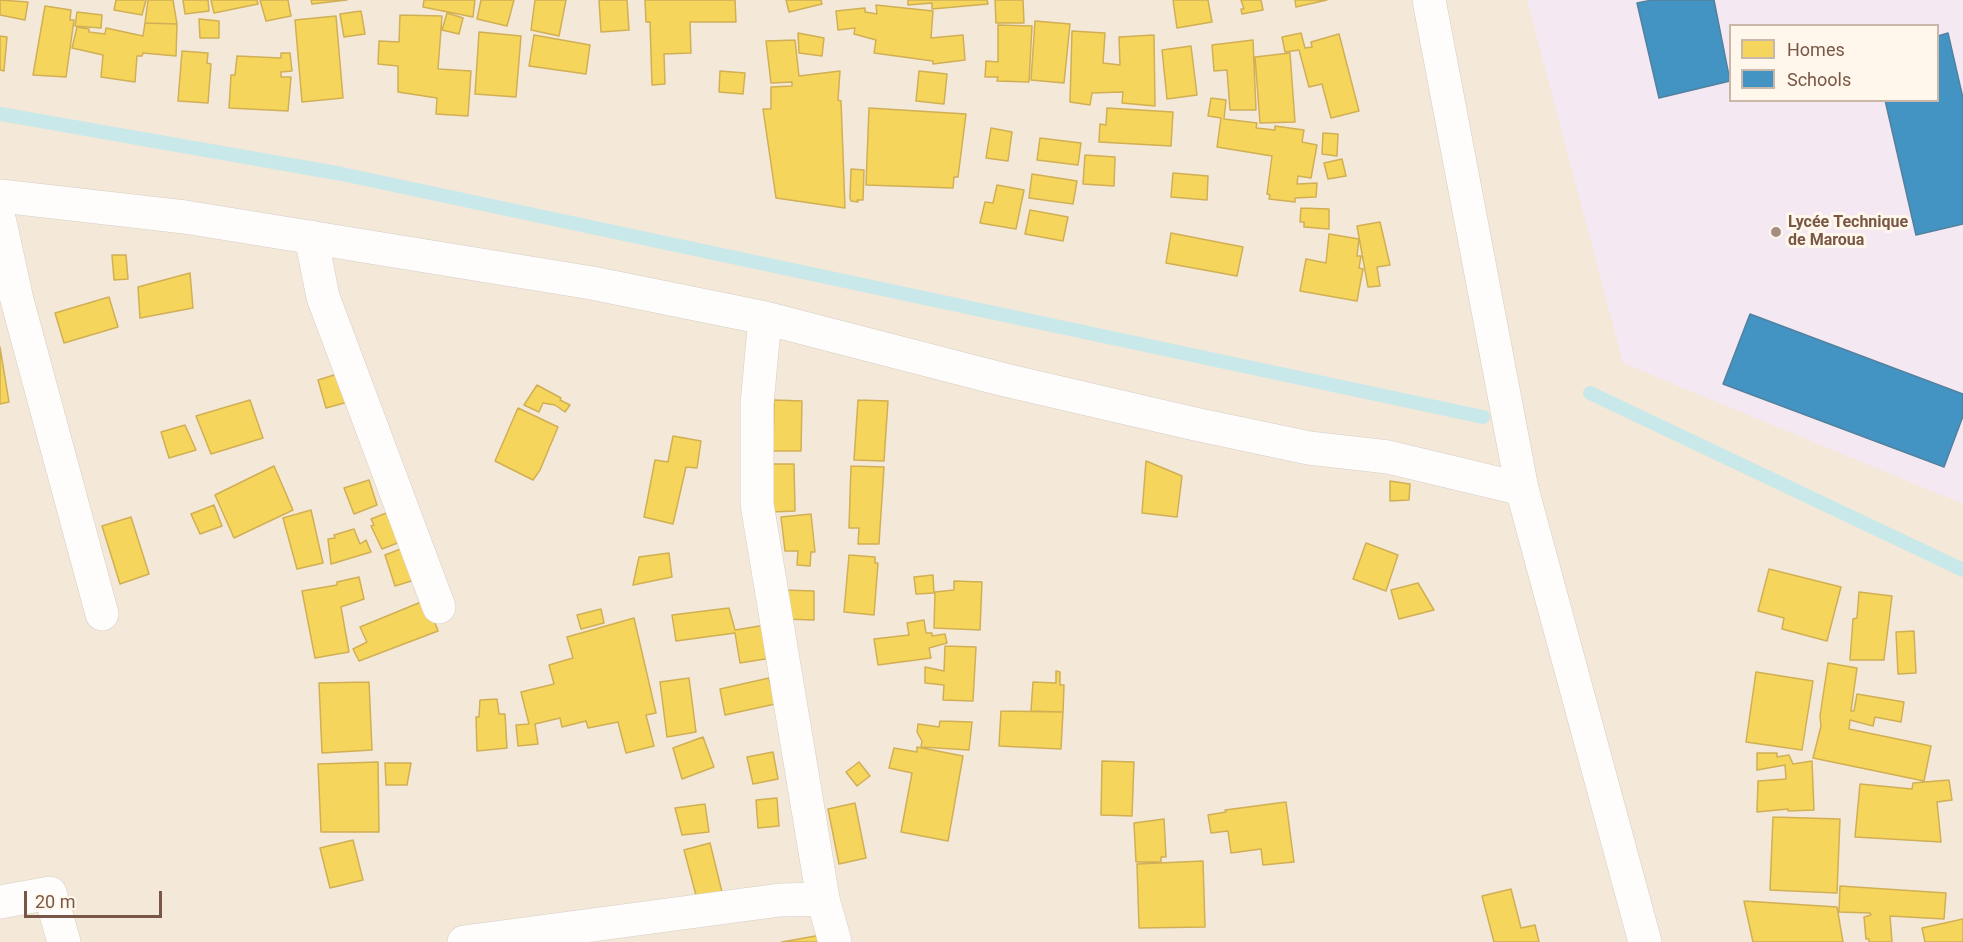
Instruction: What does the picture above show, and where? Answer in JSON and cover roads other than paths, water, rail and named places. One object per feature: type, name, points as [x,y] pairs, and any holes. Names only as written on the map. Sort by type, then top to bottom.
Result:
[{"type":"street","points":[[1429,0],[1522,489],[1645,942]]},
{"type":"street","points":[[0,196],[185,217],[592,283],[765,318],[1005,380],[1195,424],[1309,448],[1388,457],[1522,489]]},
{"type":"street","points":[[0,222],[17,300],[102,614]]},
{"type":"street","points":[[311,237],[323,297],[439,607]]},
{"type":"street","points":[[765,318],[757,405],[757,504],[823,899],[835,942]]},
{"type":"street","points":[[0,902],[50,893],[64,942]]},
{"type":"street","points":[[464,942],[780,900],[823,899]]},
{"type":"waterway","points":[[0,114],[342,174],[1483,417]]},
{"type":"waterway","points":[[1590,393],[1963,570]]},
{"type":"place","name":"Lycée Technique de Maroua","points":[[1776,232]]}]
